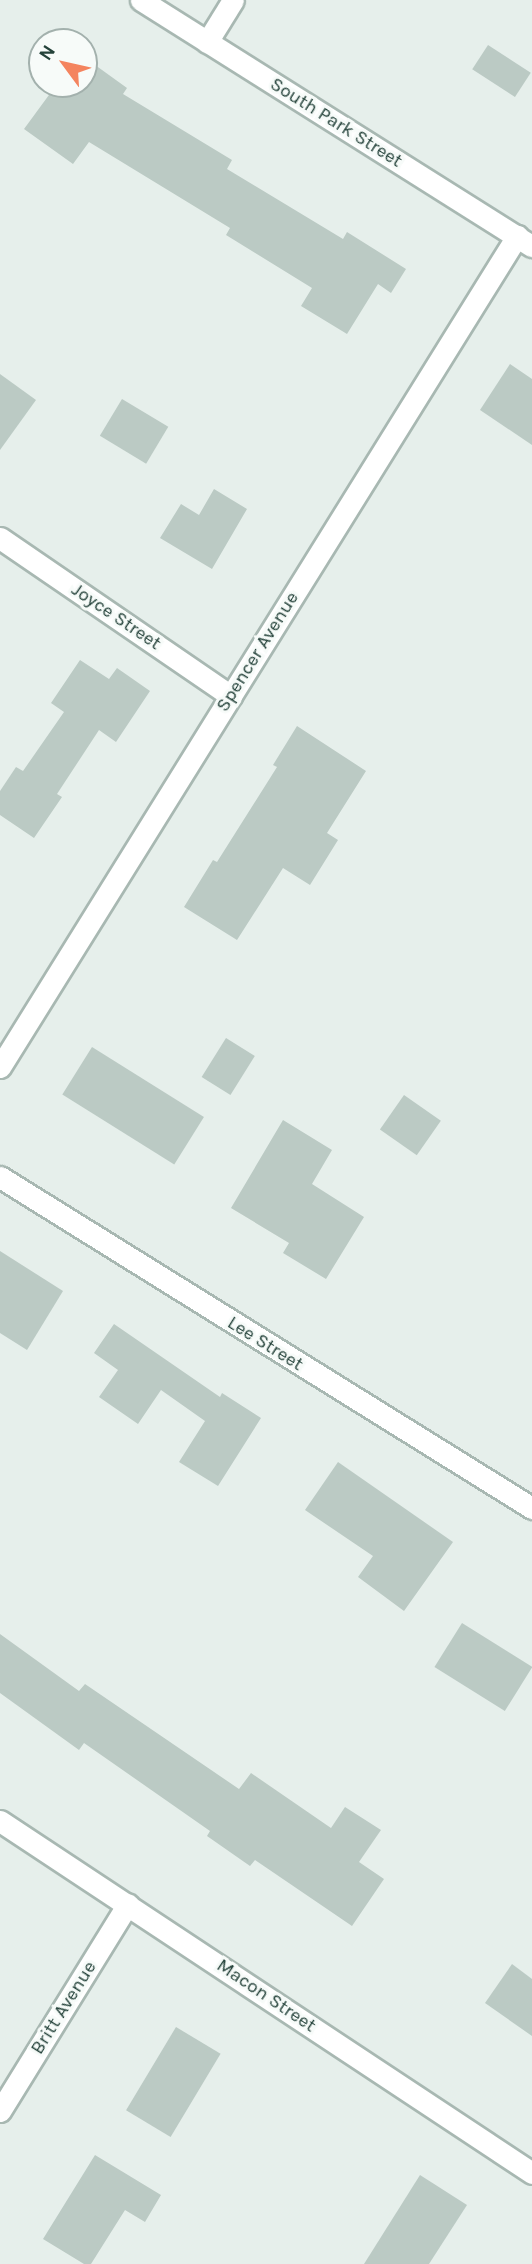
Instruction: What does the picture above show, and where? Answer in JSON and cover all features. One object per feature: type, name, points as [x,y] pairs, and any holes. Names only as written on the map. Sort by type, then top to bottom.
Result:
[{"type":"street","name":"South Park Street","points":[[141,0],[524,241]]},
{"type":"street","points":[[207,42],[233,0]]},
{"type":"street","name":"Spencer Avenue","points":[[0,1067],[231,696],[524,241]]},
{"type":"street","name":"Joyce Street","points":[[0,538],[231,696]]},
{"type":"street","name":"Lee Street","points":[[0,1177],[532,1508]]},
{"type":"street","name":"Macon Street","points":[[0,1821],[532,2173]]},
{"type":"street","name":"Britt Avenue","points":[[0,2111],[128,1904]]},
{"type":"building","points":[[488,45],[531,73],[515,97],[472,69]]},
{"type":"building","points":[[98,67],[127,88],[123,94],[232,160],[227,169],[343,239],[347,232],[406,269],[391,293],[378,284],[347,334],[301,306],[312,288],[226,235],[230,228],[89,142],[73,164],[24,129],[47,98],[98,98]]},
{"type":"building","points":[[510,364],[532,379],[532,445],[480,410]]},
{"type":"building","points":[[0,374],[36,400],[0,450]]},
{"type":"building","points":[[122,399],[168,427],[146,464],[100,436]]},
{"type":"building","points":[[214,489],[247,509],[212,569],[160,538],[181,504],[199,515]]},
{"type":"building","points":[[80,660],[109,679],[117,668],[150,691],[116,742],[99,730],[57,794],[62,797],[34,838],[0,815],[0,791],[16,767],[23,771],[64,712],[51,703]]},
{"type":"building","points":[[297,726],[366,771],[327,833],[338,840],[310,885],[283,868],[237,940],[184,907],[213,860],[217,862],[277,767],[273,765]]},
{"type":"building","points":[[226,1038],[255,1056],[230,1095],[202,1077]]},
{"type":"building","points":[[92,1047],[204,1117],[174,1164],[62,1094]]},
{"type":"building","points":[[404,1095],[441,1121],[417,1155],[380,1129]]},
{"type":"building","points":[[283,1120],[332,1150],[312,1184],[364,1217],[326,1279],[283,1253],[289,1243],[231,1208]]},
{"type":"building","points":[[0,1251],[63,1291],[27,1350],[0,1333]]},
{"type":"building","points":[[114,1324],[220,1397],[222,1393],[261,1418],[218,1486],[179,1462],[205,1421],[161,1390],[138,1424],[99,1397],[118,1370],[94,1353]]},
{"type":"building","points":[[338,1462],[453,1542],[404,1611],[358,1577],[373,1556],[305,1510]]},
{"type":"building","points":[[462,1623],[532,1667],[505,1711],[434,1667]]},
{"type":"building","points":[[0,1634],[79,1691],[85,1684],[239,1789],[251,1773],[331,1828],[345,1807],[381,1830],[359,1862],[384,1879],[352,1926],[255,1860],[250,1866],[207,1836],[210,1831],[84,1743],[79,1750],[0,1693]]},
{"type":"building","points":[[512,1964],[532,1979],[532,2036],[485,2003]]},
{"type":"building","points":[[176,2027],[221,2054],[171,2137],[126,2110]]},
{"type":"building","points":[[95,2155],[161,2195],[145,2222],[125,2210],[91,2264],[84,2264],[43,2239]]},
{"type":"building","points":[[420,2175],[467,2205],[429,2264],[364,2264]]}]
